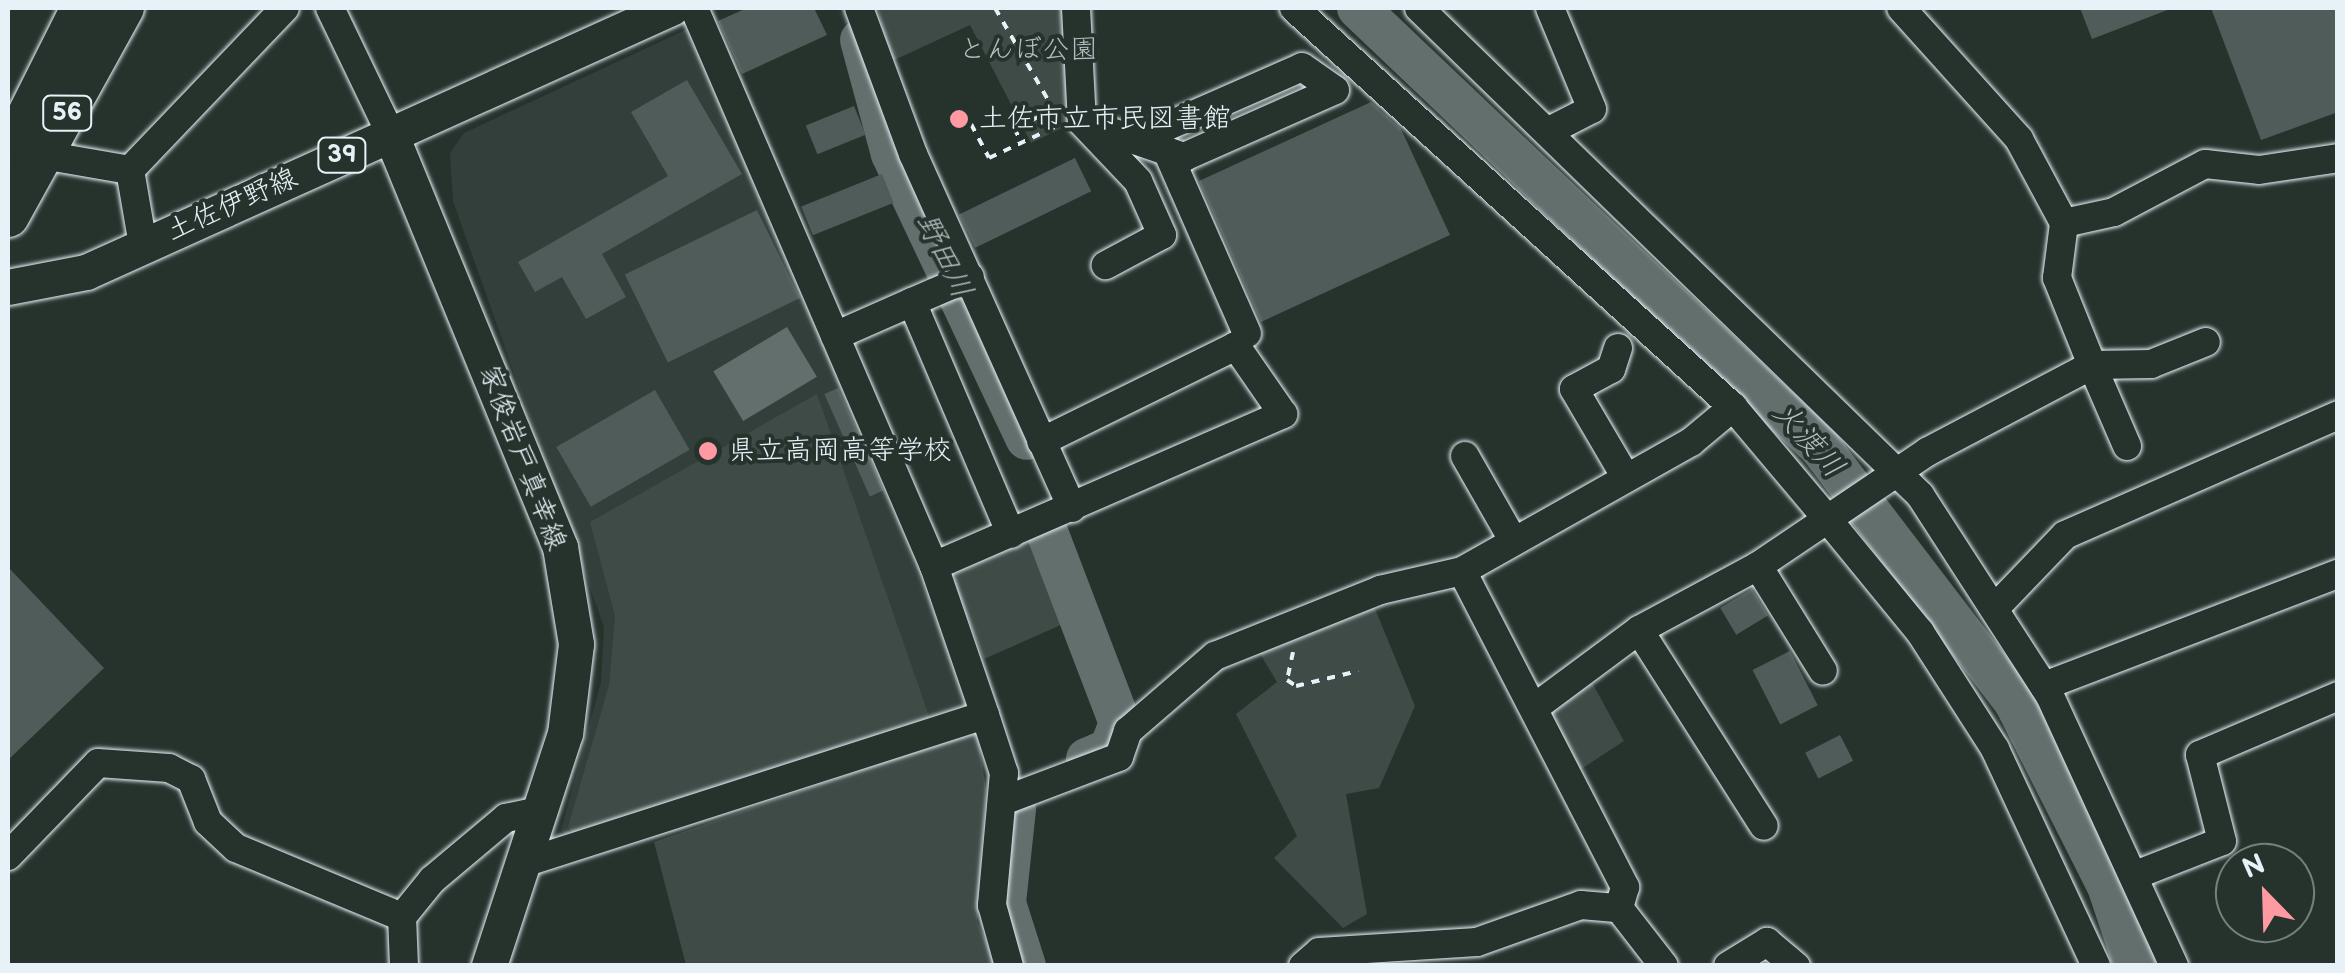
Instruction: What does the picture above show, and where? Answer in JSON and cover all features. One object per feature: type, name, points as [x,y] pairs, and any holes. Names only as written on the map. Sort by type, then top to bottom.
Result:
[{"type":"highway","name":"56","points":[[8,216],[25,155],[82,8]]},
{"type":"highway","name":"56","points":[[25,155],[122,8]]},
{"type":"main road","name":"土佐伊野線","points":[[8,287],[86,272],[671,8]]},
{"type":"main road","name":"家俊岩戸真幸線","points":[[392,135],[560,548],[576,644],[565,734],[489,966]]},
{"type":"street","points":[[130,170],[285,8]]},
{"type":"street","points":[[330,8],[392,135]]},
{"type":"street","points":[[694,8],[934,566],[985,715],[1003,801],[992,905],[1009,966]]},
{"type":"street","points":[[859,8],[1072,508]]},
{"type":"street","points":[[1076,8],[1082,118],[1138,180],[1162,235],[1106,265]]},
{"type":"street","points":[[1294,8],[1346,46],[1734,407],[1836,516],[1920,632],[1995,748],[2096,966]]},
{"type":"street","points":[[1420,8],[1549,131],[1894,479],[1998,606],[2044,686],[2138,874],[2174,966]]},
{"type":"street","points":[[1549,131],[1592,109],[1550,8]]},
{"type":"street","points":[[1901,8],[1994,102],[2064,222],[2057,278],[2127,446]]},
{"type":"street","points":[[1136,140],[1346,46]]},
{"type":"street","points":[[1082,118],[1184,157],[1335,90],[1302,67]]},
{"type":"street","points":[[1167,151],[1247,333]]},
{"type":"street","points":[[25,155],[130,170]]},
{"type":"street","points":[[2064,222],[2114,212],[2205,164],[2259,170],[2338,158]]},
{"type":"street","points":[[130,170],[143,245]]},
{"type":"street","points":[[835,336],[970,276]]},
{"type":"street","points":[[912,302],[1010,534]]},
{"type":"street","points":[[1538,705],[1639,630],[1758,566],[1894,479],[2092,366],[2150,364],[2206,342]]},
{"type":"street","points":[[934,566],[1283,414],[1236,346],[1041,442]]},
{"type":"street","points":[[1618,348],[1610,369],[1574,389],[1625,476]]},
{"type":"street","points":[[1003,801],[1119,757],[1128,731],[1215,656],[1322,612],[1462,570],[1625,476],[1734,407]]},
{"type":"street","points":[[1998,606],[2065,535],[2338,415]]},
{"type":"street","points":[[1466,456],[1513,540]]},
{"type":"street","points":[[1758,566],[1822,670]]},
{"type":"street","points":[[1462,570],[1538,705],[1625,888],[1619,908]]},
{"type":"street","points":[[2044,686],[2338,574]]},
{"type":"street","points":[[1639,630],[1764,826]]},
{"type":"street","points":[[2138,874],[2222,842],[2200,755],[2338,696]]},
{"type":"street","points":[[524,864],[985,715]]},
{"type":"street","points":[[8,856],[98,762],[169,768],[192,779],[208,822],[236,848],[402,917]]},
{"type":"street","points":[[404,966],[402,917],[506,818],[539,811]]},
{"type":"street","points":[[1303,966],[1318,952],[1444,948],[1581,905],[1619,908],[1664,966]]},
{"type":"street","points":[[1728,966],[1767,942],[1796,966]]},
{"type":"path","points":[[996,8],[1054,110],[1014,128],[1022,142]]},
{"type":"path","points":[[971,124],[989,158],[1082,118]]},
{"type":"path","points":[[1322,612],[1297,642],[1288,680],[1309,688],[1358,671]]},
{"type":"shaded area","name":"県立高岡高等学校","points":[[694,26],[970,702],[963,716],[573,841],[561,830],[601,682],[604,627],[453,201],[450,153],[464,133]]},
{"type":"shaded area","points":[[787,327],[817,377],[743,421],[713,371]]},
{"type":"green space","name":"とんぼ公園","points":[[878,8],[1066,8],[1072,123],[1031,143],[970,25],[890,62]]},
{"type":"green space","points":[[817,394],[930,719],[576,837],[568,827],[609,685],[615,616],[590,522]]},
{"type":"green space","points":[[1040,534],[1072,620],[984,659],[954,585],[957,569]]},
{"type":"green space","points":[[1373,604],[1415,706],[1379,788],[1346,794],[1367,914],[1343,928],[1274,858],[1297,836],[1236,714],[1277,682],[1256,647]]},
{"type":"green space","points":[[1590,679],[1624,741],[1575,773],[1545,710]]},
{"type":"green space","points":[[977,730],[986,789],[977,922],[997,965],[686,965],[654,842]]},
{"type":"building","points":[[747,8],[814,8],[827,35],[742,74],[718,21]]},
{"type":"building","points":[[2080,8],[2170,8],[2170,9],[2092,39]]},
{"type":"building","points":[[2211,8],[2338,8],[2338,112],[2261,140]]},
{"type":"building","points":[[687,80],[742,174],[602,254],[626,297],[586,319],[562,277],[535,292],[518,262],[668,176],[631,112]]},
{"type":"building","points":[[1371,102],[1401,129],[1450,235],[1261,322],[1199,181]]},
{"type":"building","points":[[854,106],[866,135],[817,154],[806,125]]},
{"type":"building","points":[[1075,158],[1091,191],[975,248],[959,215]]},
{"type":"building","points":[[882,174],[894,203],[813,235],[801,207]]},
{"type":"building","points":[[757,210],[800,298],[668,363],[625,274]]},
{"type":"building","points":[[838,388],[884,490],[870,496],[824,394]]},
{"type":"building","points":[[655,390],[690,450],[591,507],[556,447]]},
{"type":"building","points":[[8,567],[104,668],[8,760]]},
{"type":"building","points":[[1752,589],[1768,616],[1736,635],[1720,608]]},
{"type":"building","points":[[1790,651],[1818,705],[1780,724],[1753,670]]},
{"type":"building","points":[[1840,735],[1853,761],[1818,779],[1805,753]]},
{"type":"waterway","name":"火渡川","points":[[1358,8],[1820,447],[2015,702],[2108,886],[2135,966]]},
{"type":"waterway","name":"野田川","points":[[861,40],[892,154],[1027,439]]},
{"type":"waterway","name":"野田川","points":[[1047,532],[1120,723],[1110,749],[1087,759]]},
{"type":"waterway","name":"野田川","points":[[1015,809],[1005,903],[1025,966]]},
{"type":"place","name":"土佐市立市民図書館","points":[[959,119]]},
{"type":"place","name":"県立高岡高等学校","points":[[708,451]]}]
